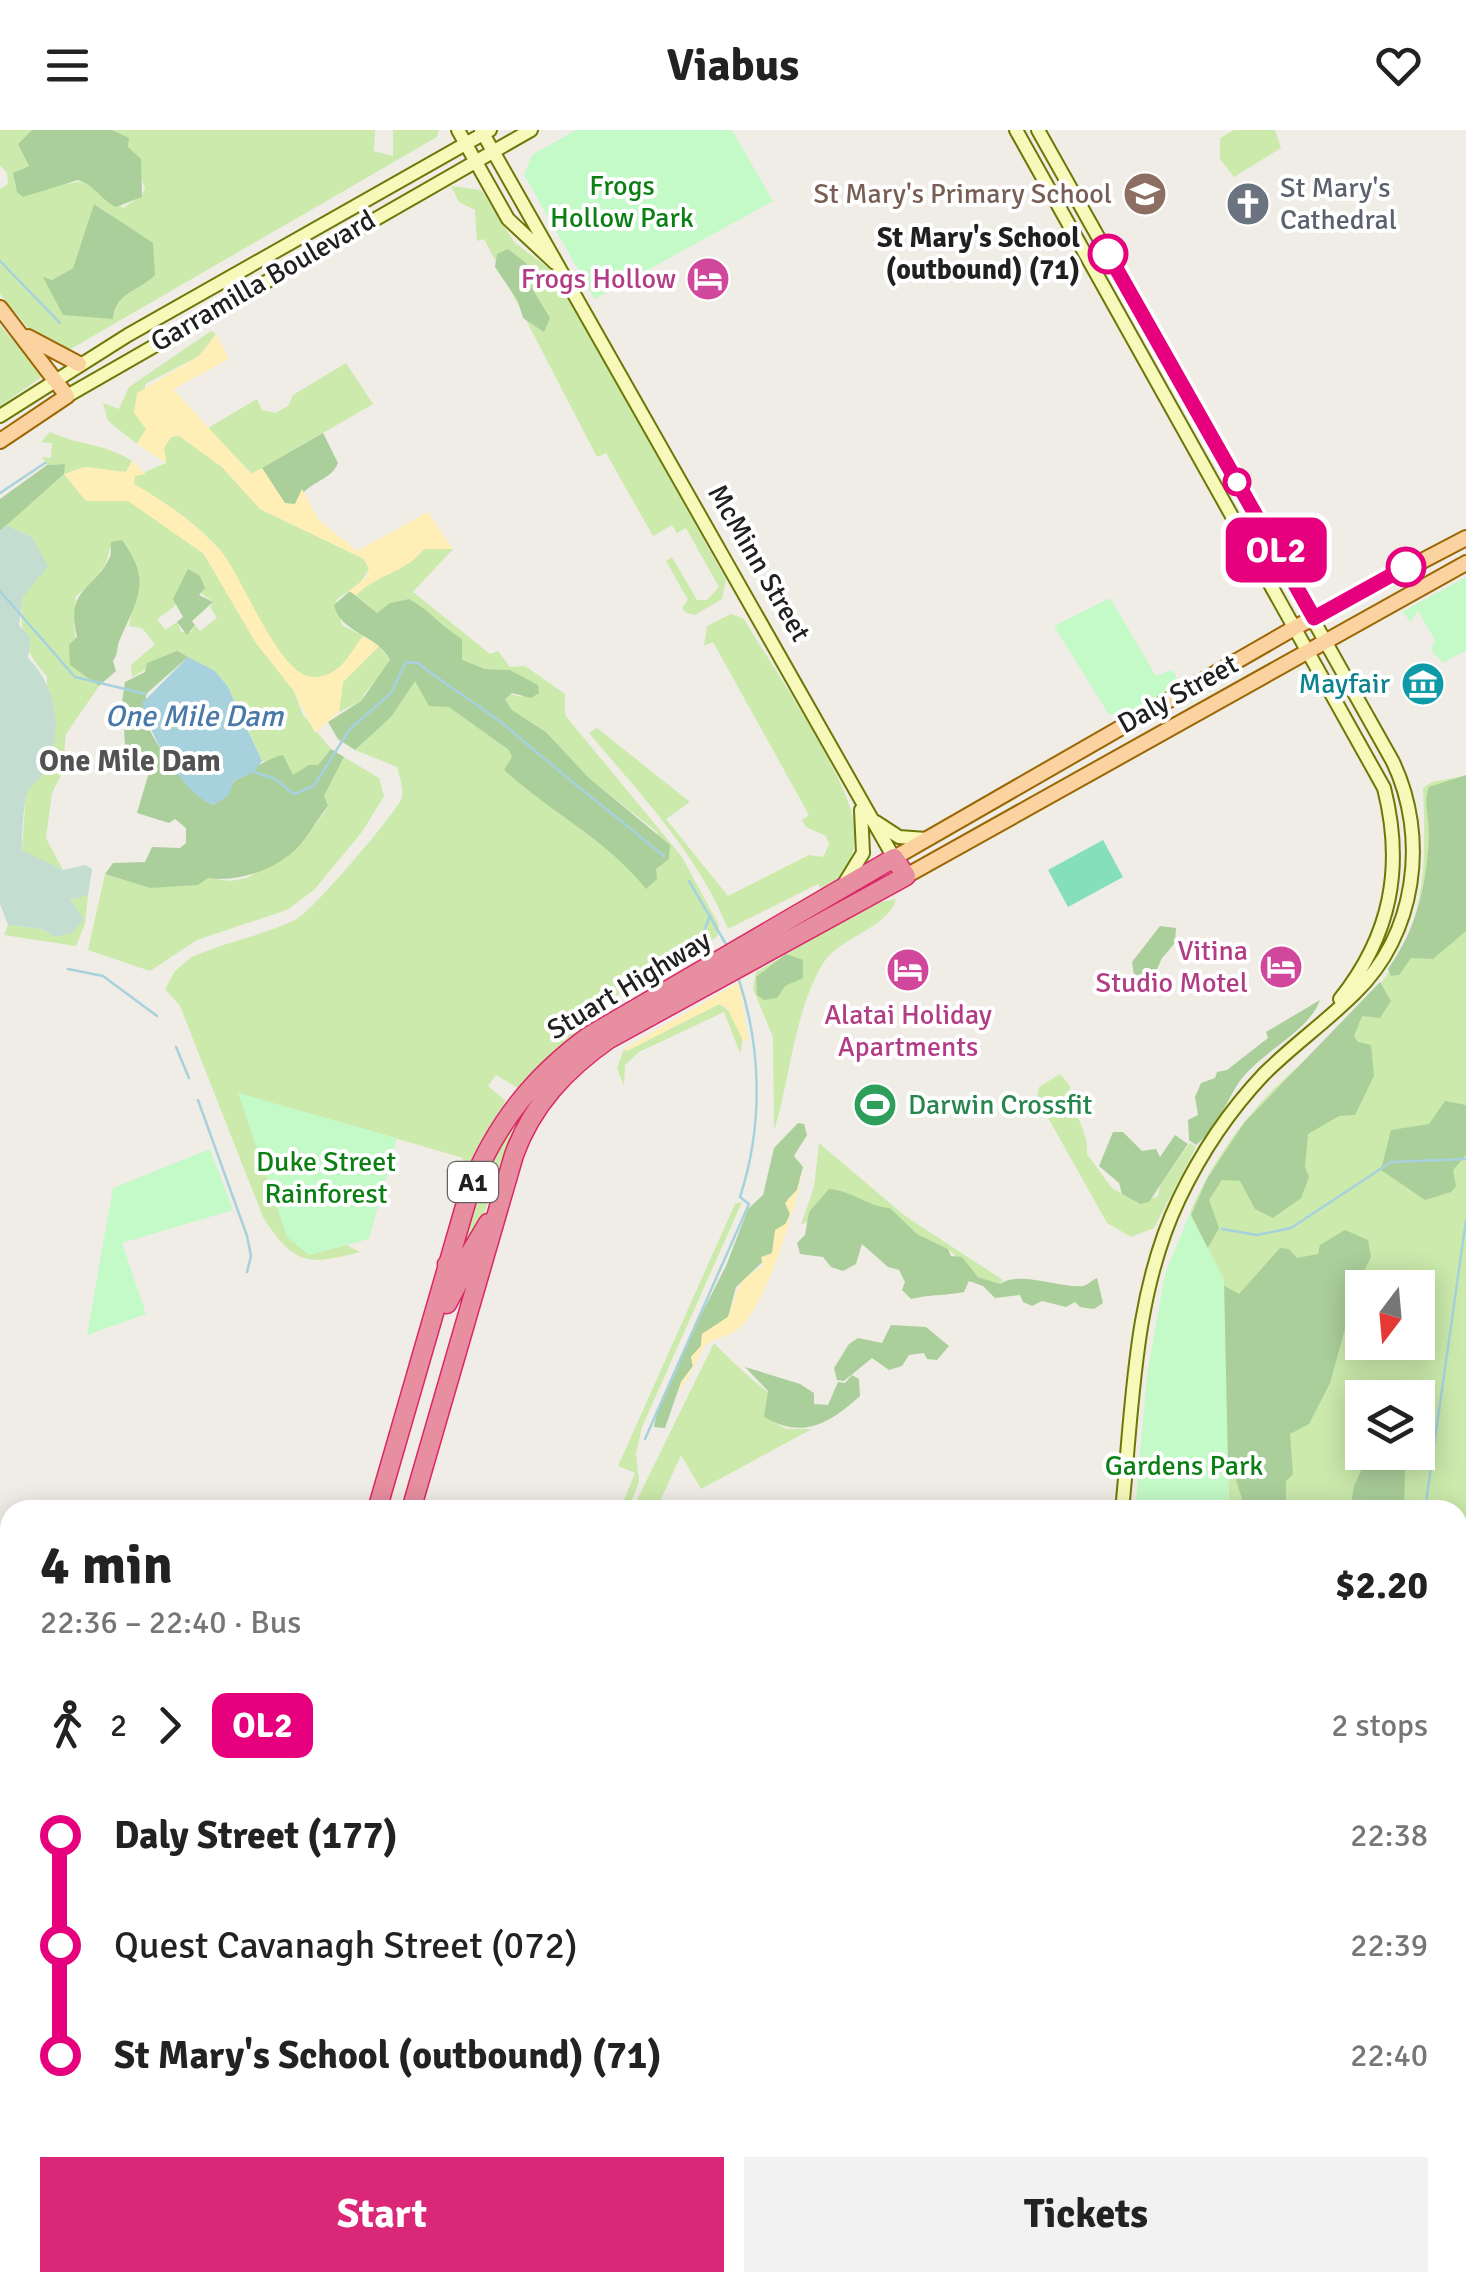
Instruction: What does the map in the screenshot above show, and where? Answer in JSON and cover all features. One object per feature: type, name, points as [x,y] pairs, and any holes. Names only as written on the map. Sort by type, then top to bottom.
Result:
[{"type":"highway","name":"McMinn Street","points":[[894,858],[906,876]]},
{"type":"highway","name":"Stuart Highway","points":[[414,1500],[524,1130],[558,1082],[609,1039],[894,858]]},
{"type":"highway","name":"Stuart Highway","points":[[753,950],[906,876]]},
{"type":"highway","name":"Stuart Highway","points":[[380,1500],[447,1264],[485,1154],[538,1078],[589,1036],[724,967]]},
{"type":"highway","points":[[447,1264],[469,1255],[483,1228],[496,1216]]},
{"type":"highway","points":[[412,1387],[453,1289],[466,1272],[481,1269]]},
{"type":"main road","points":[[0,308],[20,330],[61,399]]},
{"type":"main road","points":[[20,330],[79,364]]},
{"type":"main road","name":"Garramilla Boulevard","points":[[0,441],[61,399]]},
{"type":"main road","name":"Daly Street","points":[[894,858],[1296,628],[1466,538]]},
{"type":"main road","name":"Daly Street","points":[[906,876],[1466,563]]},
{"type":"main road","points":[[1204,681],[1226,682],[1239,692]]},
{"type":"main road","points":[[1170,700],[1183,724]]},
{"type":"main road","points":[[1095,741],[1119,759]]},
{"type":"main road","points":[[1095,741],[1104,768]]},
{"type":"street","name":"McMinn Street","points":[[458,130],[514,228],[566,276]]},
{"type":"street","name":"Garramilla Boulevard","points":[[61,399],[531,130]]},
{"type":"street","points":[[1016,130],[1128,324],[1384,788],[1395,862],[1388,911],[1361,970],[1308,1034]]},
{"type":"street","points":[[1038,130],[1371,724],[1400,780],[1413,845],[1411,880],[1402,918],[1388,951],[1364,984],[1266,1072],[1223,1124],[1168,1225],[1141,1323],[1123,1500]]},
{"type":"street","name":"McMinn Street","points":[[485,131],[894,858]]},
{"type":"street","name":"Garramilla Boulevard","points":[[0,416],[79,364],[485,131]]},
{"type":"street","points":[[1048,186],[1064,176]]},
{"type":"street","points":[[1106,286],[1121,278]]},
{"type":"street","points":[[1128,324],[1142,316]]},
{"type":"street","points":[[1248,542],[1266,532]]},
{"type":"street","points":[[1356,733],[1371,724]]},
{"type":"street","points":[[1384,788],[1400,780]]},
{"type":"street","points":[[823,902],[850,877],[862,853],[863,817],[852,782]]},
{"type":"street","points":[[870,817],[899,837],[926,839]]},
{"type":"green space","points":[[0,130],[32,130],[18,144],[29,166],[21,169],[14,183],[23,197],[42,188],[84,181],[123,208],[142,196],[145,187],[127,147],[128,138],[112,130],[375,130],[374,151],[393,156],[393,130],[439,130],[437,137],[62,354],[34,335],[0,294],[0,189],[8,184],[7,173],[0,165]],"holes":[[[94,204],[148,240],[148,282],[125,295],[113,319],[44,278],[52,280],[73,268]]]},
{"type":"green space","points":[[32,130],[112,130],[129,138],[128,147],[141,159],[142,197],[116,207],[78,180],[23,197],[17,192],[13,173],[29,166],[18,144]]},
{"type":"green space","name":"Frogs Hollow Park","points":[[576,130],[732,130],[773,201],[595,299],[524,175],[532,155]]},
{"type":"green space","points":[[1234,130],[1275,130],[1281,148],[1234,177],[1220,159],[1220,138]]},
{"type":"green space","points":[[451,186],[481,190],[515,243],[555,273],[726,580],[722,599],[695,615],[682,608],[688,600],[666,561],[672,557],[697,600],[707,600],[719,587],[686,528],[677,533],[672,525],[653,536],[606,453],[597,457],[484,239],[477,241],[475,210],[459,202]]},
{"type":"green space","points":[[94,204],[153,243],[155,275],[124,297],[113,319],[63,315],[43,277],[52,280],[73,268]]},
{"type":"green space","points":[[508,249],[526,263],[527,280],[550,318],[544,332],[523,318],[518,301],[495,267],[497,254]]},
{"type":"green space","points":[[0,325],[43,376],[0,406]]},
{"type":"green space","points":[[211,331],[216,334],[199,356],[145,384],[146,429],[137,444],[108,421],[103,403],[119,409],[129,387]]},
{"type":"green space","points":[[346,363],[373,404],[252,474],[208,428],[257,399],[262,410],[275,413],[288,406],[293,395]]},
{"type":"green space","points":[[50,432],[113,451],[132,461],[126,472],[85,467],[64,474],[64,464],[47,465],[42,457],[51,458],[52,443],[41,442]]},
{"type":"green space","points":[[323,433],[338,463],[305,491],[295,505],[284,503],[262,468]]},
{"type":"green space","points":[[179,435],[222,467],[260,509],[364,559],[369,569],[360,583],[336,600],[342,625],[363,636],[338,669],[323,676],[300,673],[274,643],[219,549],[179,513],[133,484],[135,476],[166,463],[164,448],[171,437]]},
{"type":"green space","points":[[65,464],[64,474],[0,531],[0,499],[47,465]]},
{"type":"green space","points":[[64,474],[83,493],[128,501],[151,513],[204,554],[256,643],[294,691],[303,715],[331,749],[318,765],[292,776],[288,765],[262,761],[223,684],[177,652],[132,677],[131,665],[155,644],[142,628],[129,626],[138,573],[122,540],[109,549],[103,569],[76,596],[74,626],[80,671],[99,686],[66,734],[62,773],[52,793],[46,838],[63,870],[22,851],[26,792],[44,772],[48,758],[47,676],[34,660],[22,628],[32,537],[6,525]],"holes":[[[184,580],[213,602],[210,607],[217,618],[200,631],[195,625],[191,632],[181,632],[177,622],[165,630],[157,619],[175,606]]]},
{"type":"green space","points":[[6,525],[32,537],[48,566],[23,597],[19,625],[31,639],[28,658],[52,697],[56,727],[44,772],[26,796],[22,850],[63,870],[85,865],[92,869],[88,895],[70,900],[84,919],[72,933],[55,937],[42,929],[8,925],[0,904],[0,531]]},
{"type":"green space","points":[[122,540],[137,567],[139,589],[113,661],[116,671],[99,686],[70,665],[69,645],[77,637],[74,621],[78,599],[109,559],[111,542]]},
{"type":"green space","points":[[424,549],[453,549],[413,592],[490,654],[498,651],[510,667],[525,666],[565,694],[565,715],[682,857],[719,925],[717,937],[576,1019],[578,1033],[518,1088],[496,1075],[488,1086],[506,1101],[480,1142],[455,1202],[463,1158],[347,1124],[309,1255],[346,1245],[360,1252],[314,1260],[293,1253],[263,1217],[180,1006],[165,989],[175,971],[190,958],[298,918],[372,838],[398,805],[402,786],[397,767],[355,750],[391,717],[414,680],[509,750],[513,757],[504,770],[637,873],[661,865],[657,832],[588,777],[546,732],[512,710],[505,698],[507,693],[521,697],[538,685],[510,670],[485,669],[461,660],[445,626],[409,599],[390,603],[377,613],[356,595],[409,563]]},
{"type":"green space","points":[[188,569],[200,576],[205,588],[199,595],[213,602],[192,621],[195,625],[187,635],[177,622],[183,617],[173,599]]},
{"type":"green space","points":[[1466,577],[1466,650],[1443,663],[1431,650],[1435,640],[1418,611],[1411,622],[1402,612]]},
{"type":"green space","points":[[350,591],[377,613],[390,603],[409,599],[462,639],[462,660],[485,669],[510,670],[538,685],[539,693],[531,698],[512,693],[505,699],[512,710],[546,732],[588,777],[670,845],[669,859],[656,869],[657,879],[646,889],[614,856],[504,770],[512,757],[509,750],[449,707],[429,706],[415,681],[391,717],[355,750],[338,739],[328,722],[361,701],[390,660],[338,615],[334,605]]},
{"type":"green space","points":[[1110,598],[1156,676],[1172,670],[1181,685],[1119,716],[1108,713],[1054,626]]},
{"type":"green space","points":[[731,614],[744,619],[810,726],[842,786],[855,833],[847,867],[824,892],[818,884],[728,929],[684,850],[589,733],[597,728],[690,802],[666,819],[728,896],[809,855],[823,857],[829,845],[826,836],[806,827],[802,820],[809,815],[713,642],[704,646],[707,626]]},
{"type":"green space","points":[[379,646],[390,660],[387,666],[361,701],[339,712],[343,682]]},
{"type":"green space","points":[[177,651],[188,657],[146,694],[146,719],[164,753],[205,800],[213,805],[239,777],[278,756],[283,755],[293,775],[309,765],[318,765],[331,749],[344,757],[324,796],[328,806],[286,858],[235,878],[208,878],[198,885],[150,888],[105,874],[113,863],[145,862],[152,847],[180,848],[186,843],[186,828],[175,819],[169,823],[137,813],[150,769],[125,747],[124,727],[135,715],[122,702],[125,682],[145,672],[147,663]]},
{"type":"green space","points":[[344,757],[379,778],[384,796],[362,832],[314,890],[287,910],[197,940],[150,971],[88,950],[105,874],[150,888],[208,878],[247,878],[303,842],[328,807],[324,796]]},
{"type":"green space","points":[[1466,775],[1466,931],[1433,959],[1411,958],[1399,975],[1391,976],[1388,969],[1413,922],[1423,888],[1429,787]]},
{"type":"green space","points":[[1466,778],[1466,1500],[1229,1500],[1224,1280],[1190,1213],[1217,1162],[1250,1115],[1352,1016],[1386,977],[1416,914],[1424,843],[1423,788],[1432,782]]},
{"type":"green space","points":[[1103,840],[1123,877],[1068,907],[1048,870]]},
{"type":"green space","points":[[88,895],[85,924],[76,946],[4,935],[8,925],[42,929],[55,937],[84,919],[70,900]]},
{"type":"green space","points":[[896,899],[883,918],[839,947],[822,965],[799,1025],[774,1131],[773,1037],[753,989],[756,972],[871,904]]},
{"type":"green space","points":[[1160,926],[1176,928],[1175,943],[1162,958],[1147,992],[1135,993],[1127,982],[1134,975],[1132,962]]},
{"type":"green space","points":[[786,954],[803,960],[803,978],[785,986],[777,998],[764,1000],[757,995],[756,977]]},
{"type":"green space","points":[[1380,982],[1391,1001],[1380,1018],[1362,1016],[1354,1036],[1358,1042],[1371,1045],[1374,1076],[1355,1115],[1339,1116],[1308,1134],[1305,1167],[1309,1177],[1301,1198],[1273,1218],[1255,1209],[1240,1181],[1222,1180],[1209,1200],[1219,1228],[1204,1255],[1173,1256],[1207,1179],[1244,1123]]},
{"type":"green space","points":[[1320,1000],[1305,1023],[1245,1075],[1203,1139],[1196,1145],[1189,1140],[1188,1120],[1198,1115],[1195,1097],[1201,1083],[1227,1070],[1268,1038],[1266,1032]]},
{"type":"green space","points":[[719,1004],[738,1025],[740,1053],[724,1012],[639,1052],[625,1065],[624,1086],[617,1068],[624,1049],[627,1051]]},
{"type":"green space","points":[[561,1065],[504,1153],[481,1223],[468,1245],[464,1244],[481,1181],[498,1140]]},
{"type":"green space","points":[[1060,1074],[1070,1086],[1087,1154],[1112,1188],[1139,1204],[1158,1196],[1160,1186],[1190,1143],[1196,1147],[1154,1228],[1131,1237],[1107,1223],[1037,1098],[1039,1087]]},
{"type":"green space","name":"Duke Street Rainforest","points":[[238,1093],[397,1138],[369,1239],[309,1255],[287,1237]]},
{"type":"green space","points":[[1445,1101],[1466,1105],[1466,1155],[1453,1170],[1456,1186],[1451,1192],[1425,1200],[1381,1170],[1391,1130],[1429,1124]]},
{"type":"green space","points":[[798,1123],[804,1124],[807,1135],[794,1156],[803,1167],[797,1190],[788,1199],[790,1214],[772,1253],[736,1287],[728,1317],[702,1334],[701,1346],[691,1357],[693,1366],[681,1382],[665,1428],[654,1427],[684,1348],[726,1266],[748,1209],[763,1195],[774,1148]]},
{"type":"green space","points":[[1113,1132],[1123,1132],[1142,1151],[1156,1149],[1160,1157],[1175,1135],[1188,1144],[1149,1202],[1140,1204],[1122,1194],[1119,1183],[1099,1166]]},
{"type":"green space","points":[[819,1143],[905,1216],[1003,1280],[1000,1284],[978,1277],[948,1249],[917,1234],[890,1208],[837,1190],[809,1212],[808,1221],[801,1225],[814,1187]]},
{"type":"green space","points":[[210,1149],[233,1210],[122,1243],[146,1314],[87,1335],[113,1188]]},
{"type":"green space","points":[[829,1189],[890,1208],[917,1234],[948,1249],[951,1256],[962,1257],[978,1277],[1000,1284],[1029,1279],[1074,1286],[1097,1278],[1103,1303],[1094,1309],[1075,1302],[1066,1307],[1042,1301],[1032,1306],[1023,1302],[1020,1295],[995,1298],[983,1286],[969,1281],[964,1292],[911,1299],[902,1290],[905,1282],[899,1270],[888,1267],[862,1244],[856,1264],[843,1271],[831,1267],[823,1257],[800,1254],[797,1243],[805,1235],[809,1212]]},
{"type":"green space","points":[[742,1202],[642,1427],[636,1453],[639,1482],[632,1500],[624,1500],[635,1473],[618,1466],[735,1204]]},
{"type":"green space","name":"Gardens Park","points":[[1190,1213],[1224,1280],[1229,1500],[1136,1500],[1147,1375],[1165,1274]]},
{"type":"green space","points":[[1345,1230],[1368,1240],[1371,1257],[1364,1270],[1345,1270],[1345,1329],[1330,1383],[1309,1424],[1290,1434],[1293,1474],[1286,1481],[1286,1500],[1242,1500],[1226,1454],[1221,1284],[1239,1294],[1280,1248],[1289,1249],[1297,1258],[1318,1254],[1320,1245]]},
{"type":"green space","points":[[891,1325],[926,1327],[949,1346],[937,1360],[927,1359],[924,1353],[909,1355],[902,1366],[889,1370],[872,1358],[844,1381],[837,1380],[834,1368],[849,1344],[858,1338],[882,1343]]},
{"type":"green space","points":[[714,1343],[768,1392],[765,1417],[786,1429],[812,1429],[701,1489],[681,1455],[661,1500],[637,1500]]},
{"type":"green space","points":[[745,1367],[800,1384],[814,1393],[814,1404],[828,1405],[838,1382],[845,1383],[852,1375],[859,1379],[860,1396],[837,1415],[814,1426],[778,1424],[764,1417],[768,1391]]},
{"type":"green space","points":[[1361,1470],[1405,1470],[1404,1500],[1351,1500]]},
{"type":"sand","points":[[216,334],[229,359],[173,389],[251,474],[262,468],[285,503],[295,504],[302,489],[319,520],[357,551],[428,512],[453,549],[424,549],[408,564],[356,595],[349,591],[367,577],[369,569],[364,559],[260,509],[222,467],[179,436],[171,437],[164,448],[166,463],[137,444],[146,429],[134,413],[137,393],[199,356]]},
{"type":"sand","points":[[132,461],[146,474],[135,476],[134,484],[179,513],[219,549],[274,643],[300,672],[313,677],[337,669],[363,636],[379,646],[343,682],[339,712],[315,733],[294,691],[256,643],[204,554],[128,501],[86,501],[64,474],[85,467],[126,472]]},
{"type":"sand","points":[[739,982],[748,1039],[744,1042],[727,1008],[719,1004],[624,1049]]},
{"type":"sand","points":[[803,1167],[795,1204],[781,1248],[755,1308],[736,1331],[705,1345],[680,1392],[681,1382],[693,1366],[691,1357],[701,1346],[702,1334],[728,1317],[742,1282],[763,1266],[761,1257],[772,1253],[775,1230],[787,1223],[790,1214],[785,1203],[797,1190]]},
{"type":"water","name":"One Mile Dam","points":[[188,657],[215,671],[228,687],[262,761],[254,772],[234,781],[228,796],[213,805],[190,789],[168,761],[142,703]]},
{"type":"waterway","points":[[0,261],[60,323]]},
{"type":"waterway","points":[[0,493],[45,463]]},
{"type":"waterway","points":[[0,591],[75,677],[146,694]]},
{"type":"waterway","points":[[254,772],[275,779],[294,794],[314,786],[349,730],[391,693],[406,662],[418,663],[502,723],[664,856]]},
{"type":"waterway","points":[[689,881],[727,946]]},
{"type":"waterway","points":[[704,932],[710,915]]},
{"type":"waterway","points":[[68,969],[103,976],[157,1016]]},
{"type":"waterway","points":[[645,1439],[749,1204],[740,1197],[753,1143],[757,1087],[752,1031],[738,977]]},
{"type":"waterway","points":[[176,1047],[189,1078]]},
{"type":"waterway","points":[[198,1100],[247,1236],[251,1256],[247,1272]]},
{"type":"waterway","points":[[1222,1229],[1257,1235],[1291,1228],[1391,1162],[1466,1159]]},
{"type":"waterway","points":[[1426,1500],[1466,1220]]},
{"type":"bus line","name":"OL2","points":[[1108,254],[1314,618],[1406,567]]},
{"type":"place","name":"St Mary's Primary School","points":[[1145,194]]},
{"type":"place","name":"St Mary's Cathedral","points":[[1248,204]]},
{"type":"place","name":"St Mary's School (outbound) (71)","points":[[1108,254]]},
{"type":"place","name":"Frogs Hollow","points":[[708,279]]},
{"type":"place","name":"Mayfair","points":[[1423,684]]},
{"type":"place","name":"Vitina Studio Motel","points":[[1281,967]]},
{"type":"place","name":"Alatai Holiday Apartments","points":[[908,970]]},
{"type":"place","name":"Darwin Crossfit","points":[[875,1105]]},
{"type":"district","name":"One Mile Dam","points":[[130,761]]}]
